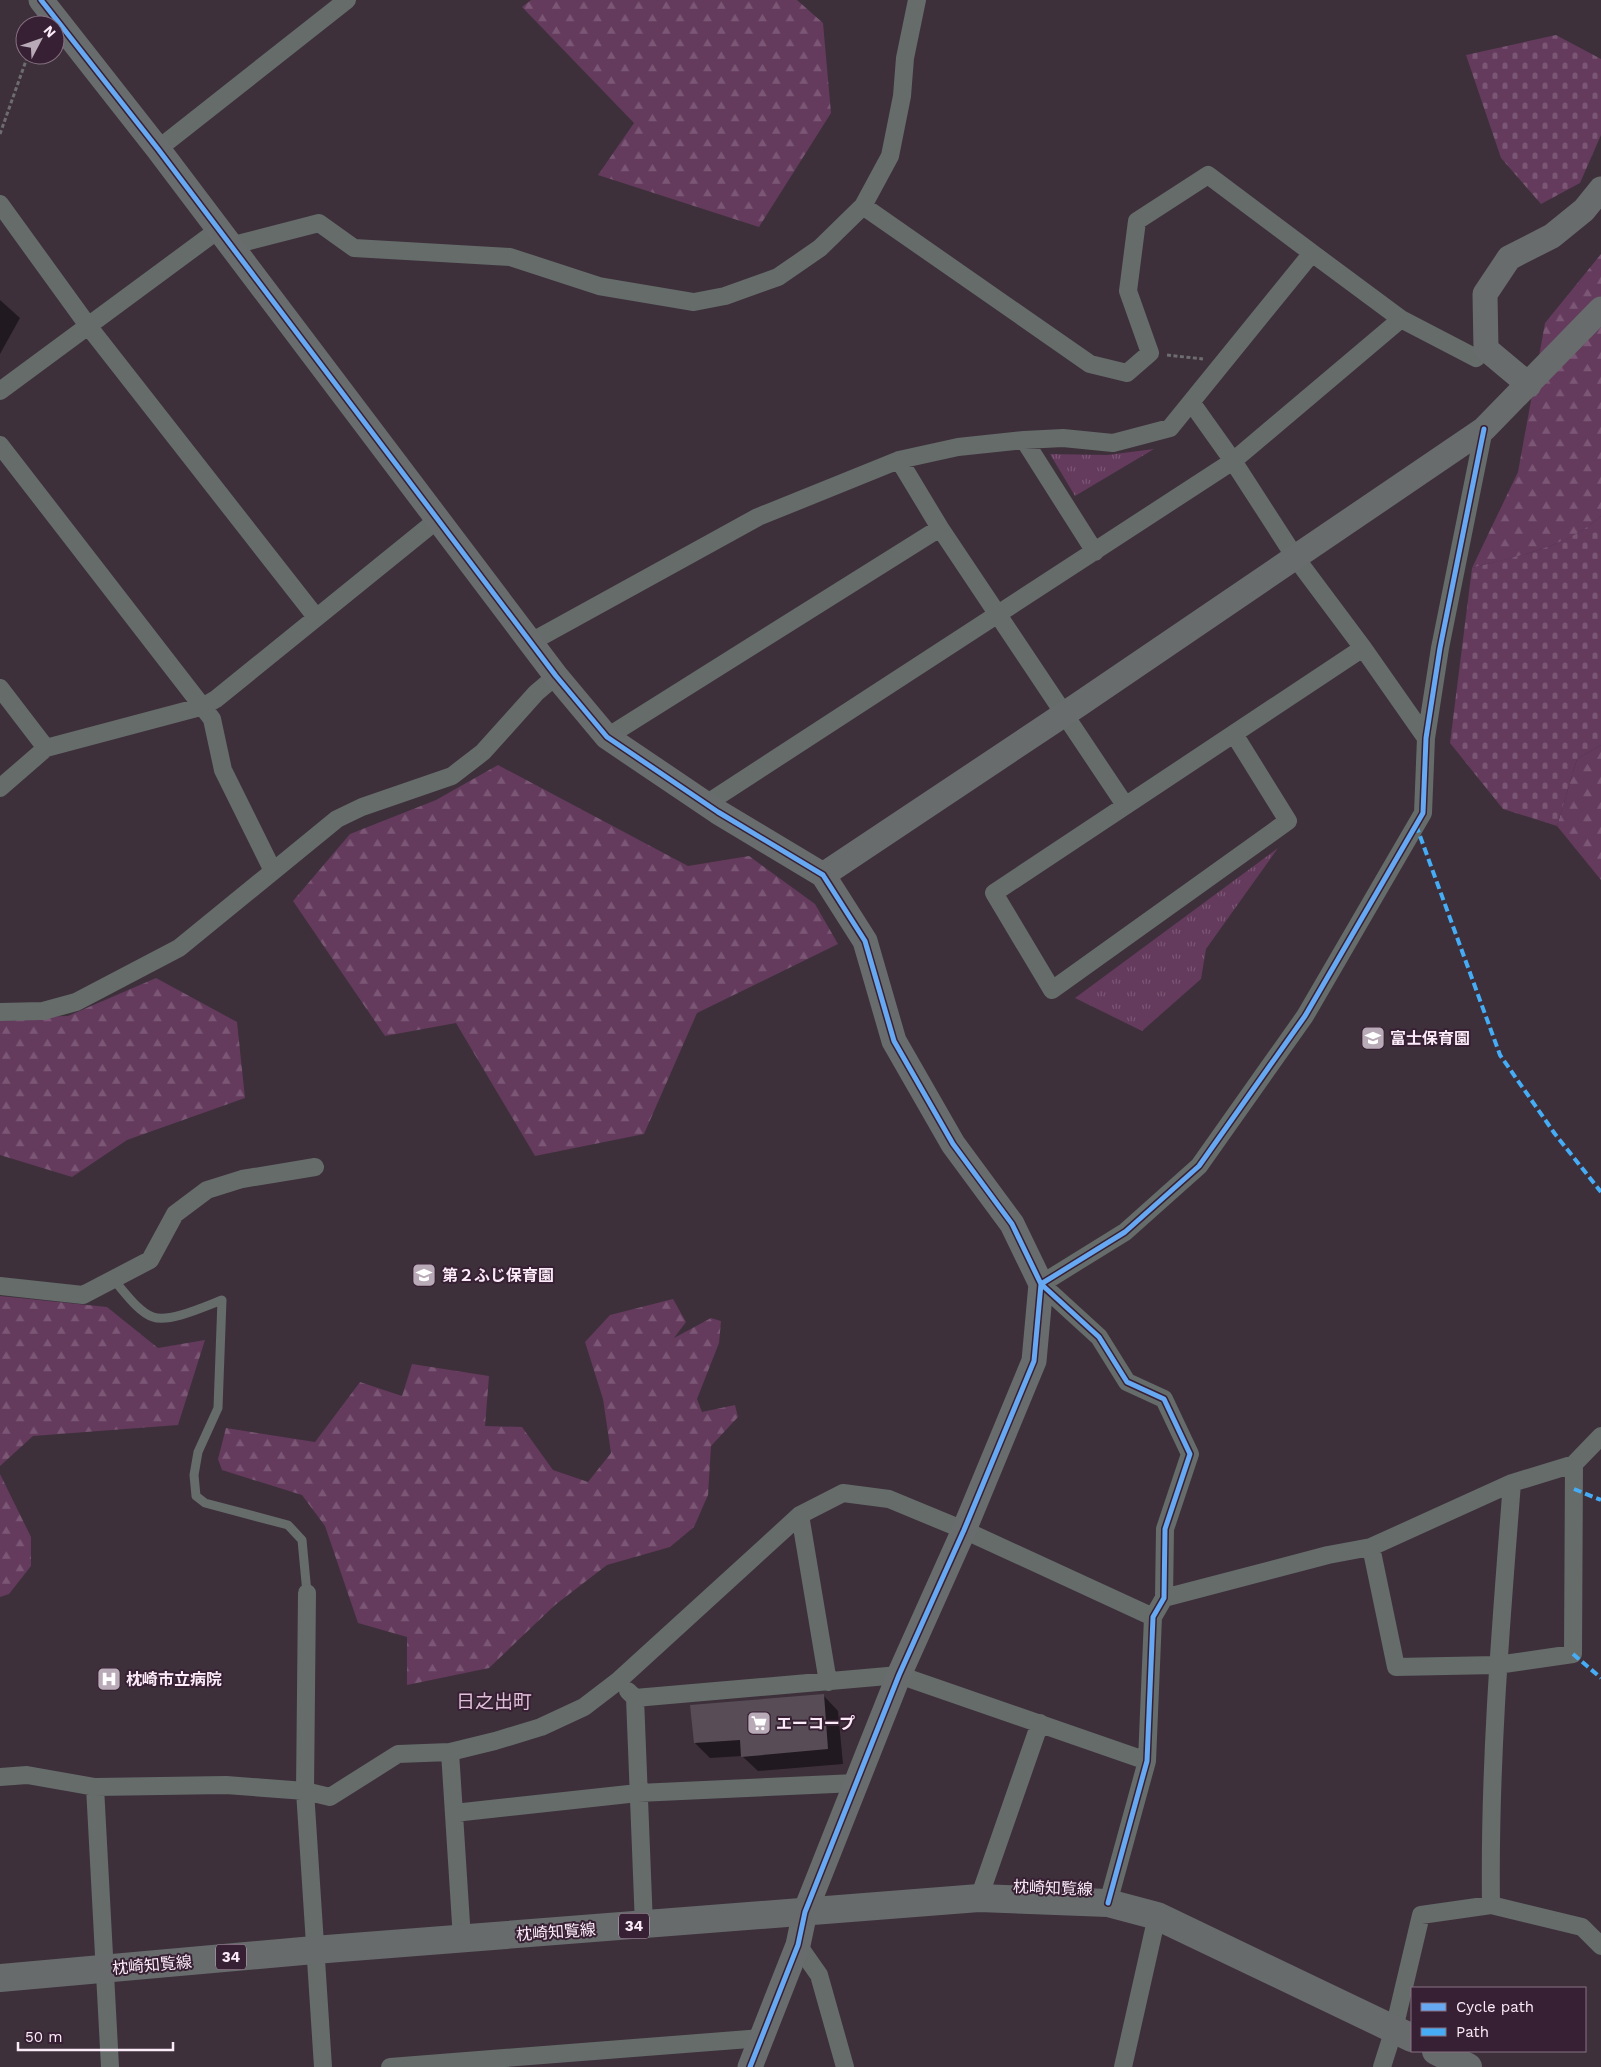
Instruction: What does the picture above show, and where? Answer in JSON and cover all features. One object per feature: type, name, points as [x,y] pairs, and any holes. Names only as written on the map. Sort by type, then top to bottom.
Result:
[{"type":"main road","name":"枕崎知覧線","points":[[0,1978],[314,1950],[979,1898],[1108,1903],[1157,1916],[1403,2034]]},
{"type":"main road","points":[[1438,2052],[1468,2067]]},
{"type":"street","points":[[41,0],[158,149],[556,676],[607,737],[706,804],[823,875],[865,941],[894,1041],[953,1144],[1012,1224],[1041,1284],[1099,1337],[1127,1382],[1164,1399],[1190,1454],[1165,1529],[1164,1598],[1153,1617],[1147,1761],[1108,1903]]},
{"type":"street","points":[[0,391],[89,327],[224,238],[319,223],[354,248],[510,257],[598,286],[694,302],[725,296],[778,276],[820,248],[863,206],[890,156],[902,96],[905,58],[917,0]]},
{"type":"street","points":[[158,149],[340,3]]},
{"type":"street","points":[[863,206],[1090,364],[1127,373],[1150,353],[1128,291],[1137,220],[1208,175],[1402,319],[1476,358],[1486,349]]},
{"type":"street","points":[[1529,385],[1486,349],[1485,294],[1509,258],[1552,236],[1584,210],[1601,189]]},
{"type":"street","points":[[0,204],[89,327],[316,617]]},
{"type":"street","points":[[531,642],[758,517],[898,460],[958,447],[1024,440],[1063,438],[1113,443],[1170,428],[1312,253]]},
{"type":"street","points":[[823,875],[1065,714],[1484,429],[1529,385],[1601,309]]},
{"type":"street","points":[[706,804],[1233,461],[1402,319]]},
{"type":"street","points":[[1191,402],[1233,461],[1295,557],[1363,648],[1426,738]]},
{"type":"street","points":[[1041,1284],[1125,1232],[1199,1166],[1305,1016],[1424,813],[1426,738],[1440,648],[1484,429]]},
{"type":"street","points":[[1024,440],[1095,552]]},
{"type":"street","points":[[0,444],[59,523],[204,706],[212,719],[226,778],[273,872]]},
{"type":"street","points":[[898,460],[997,615],[1125,805]]},
{"type":"street","points":[[0,788],[46,748],[204,706],[437,520]]},
{"type":"street","points":[[607,737],[940,528]]},
{"type":"street","points":[[1234,734],[1288,821],[1052,990],[994,894],[1125,805],[1363,648]]},
{"type":"street","points":[[0,1012],[43,1011],[76,1002],[179,948],[337,819],[362,807],[452,776],[483,752],[536,693],[556,676]]},
{"type":"street","points":[[0,688],[46,748]]},
{"type":"street","points":[[0,1286],[83,1296],[150,1260],[175,1214],[207,1190],[242,1179],[315,1166]]},
{"type":"street","points":[[750,2067],[798,1945],[805,1912],[899,1675],[964,1530],[1034,1360],[1041,1284]]},
{"type":"street","points":[[1164,1598],[1328,1555],[1371,1547],[1512,1483],[1574,1464],[1601,1436]]},
{"type":"street","points":[[1371,1547],[1396,1667],[1497,1665],[1572,1654],[1574,1464]]},
{"type":"street","points":[[1491,1905],[1490,1840],[1497,1665],[1512,1483]]},
{"type":"street","points":[[0,1777],[27,1775],[95,1787],[226,1785],[305,1791],[330,1798],[398,1754],[450,1752],[540,1727],[584,1707],[618,1681],[800,1515],[843,1493],[889,1499],[964,1530],[1153,1617]]},
{"type":"street","points":[[800,1515],[828,1682]]},
{"type":"street","points":[[307,1593],[305,1791],[323,2067]]},
{"type":"street","points":[[635,1698],[899,1675],[1147,1761]]},
{"type":"street","points":[[618,1681],[635,1698],[644,1925]]},
{"type":"street","points":[[979,1898],[1040,1723]]},
{"type":"street","points":[[450,1752],[462,1939]]},
{"type":"street","points":[[454,1813],[638,1793],[856,1783]]},
{"type":"street","points":[[95,1787],[110,2067]]},
{"type":"street","points":[[1382,2067],[1403,2034],[1421,1915],[1491,1905],[1582,1927],[1601,1946]]},
{"type":"street","points":[[1123,2067],[1157,1916]]},
{"type":"street","points":[[798,1945],[819,1975],[845,2067]]},
{"type":"street","points":[[390,2067],[581,2060],[762,2038]]},
{"type":"lane","points":[[113,1279],[139,1307],[153,1317],[164,1318],[185,1313],[222,1300],[218,1408],[198,1452],[194,1475],[196,1496],[205,1503],[288,1525],[302,1540],[307,1593]]},
{"type":"path","points":[[0,134],[24,65]]},
{"type":"path","points":[[1150,353],[1223,361]]},
{"type":"green space","points":[[531,0],[797,0],[823,23],[831,113],[759,227],[598,175],[634,123],[522,7]]},
{"type":"green space","points":[[1556,35],[1601,59],[1601,135],[1580,183],[1541,204],[1501,158],[1466,55]]},
{"type":"green space","points":[[1601,254],[1601,516],[1573,536],[1540,550],[1472,568],[1518,472],[1545,323]]},
{"type":"green space","points":[[1154,449],[1075,496],[1050,454],[1107,455]]},
{"type":"green space","points":[[1601,516],[1601,745],[1577,759],[1557,826],[1503,809],[1450,743],[1472,568],[1540,550],[1572,536]]},
{"type":"green space","points":[[1601,745],[1601,880],[1557,826],[1577,759]]},
{"type":"green space","points":[[498,765],[688,866],[749,856],[815,904],[838,944],[697,1013],[644,1134],[535,1156],[456,1023],[385,1036],[293,901],[350,834],[436,800]]},
{"type":"green space","points":[[1278,848],[1206,949],[1201,979],[1142,1031],[1075,998]]},
{"type":"green space","points":[[156,978],[237,1022],[245,1098],[127,1140],[72,1177],[0,1155],[0,1018],[68,1016]]},
{"type":"green space","points":[[0,1296],[107,1307],[158,1348],[205,1340],[178,1425],[33,1436],[0,1466]]},
{"type":"green space","points":[[673,1299],[686,1322],[674,1338],[711,1318],[721,1321],[719,1343],[697,1399],[702,1412],[735,1405],[738,1417],[711,1446],[708,1495],[694,1527],[670,1547],[607,1565],[555,1605],[489,1668],[407,1685],[407,1637],[358,1623],[325,1526],[302,1495],[222,1470],[218,1459],[226,1428],[315,1442],[360,1382],[402,1396],[412,1364],[489,1376],[485,1426],[522,1427],[553,1470],[588,1482],[611,1453],[603,1399],[585,1342],[610,1315]]},
{"type":"green space","points":[[0,1474],[31,1537],[31,1566],[9,1594],[0,1597]]},
{"type":"building","name":"エーコープ","points":[[824,1694],[828,1749],[741,1757],[740,1740],[694,1743],[690,1705]]},
{"type":"marked path","points":[[1416,825],[1500,1055],[1555,1134],[1601,1192]]},
{"type":"marked path","points":[[1574,1489],[1601,1500]]},
{"type":"marked path","points":[[1573,1654],[1601,1678]]},
{"type":"cycle path","points":[[41,0],[158,149],[556,676],[607,737],[718,812],[823,875],[865,941],[894,1041],[953,1144],[1012,1224],[1041,1284],[1034,1361],[964,1530],[899,1675],[805,1912],[798,1945],[750,2067]]},
{"type":"cycle path","points":[[1108,1903],[1147,1761],[1153,1617],[1164,1598],[1165,1529],[1190,1454],[1164,1399],[1127,1382],[1099,1337],[1041,1284],[1125,1232],[1199,1166],[1305,1016],[1423,813],[1426,738],[1440,648],[1484,429]]},
{"type":"place","name":"富士保育園","points":[[1373,1038]]},
{"type":"place","name":"第２ふじ保育園","points":[[424,1275]]},
{"type":"place","name":"枕崎市立病院","points":[[109,1679]]},
{"type":"place","name":"エーコープ","points":[[759,1723]]},
{"type":"district","name":"日之出町","points":[[494,1701]]}]
